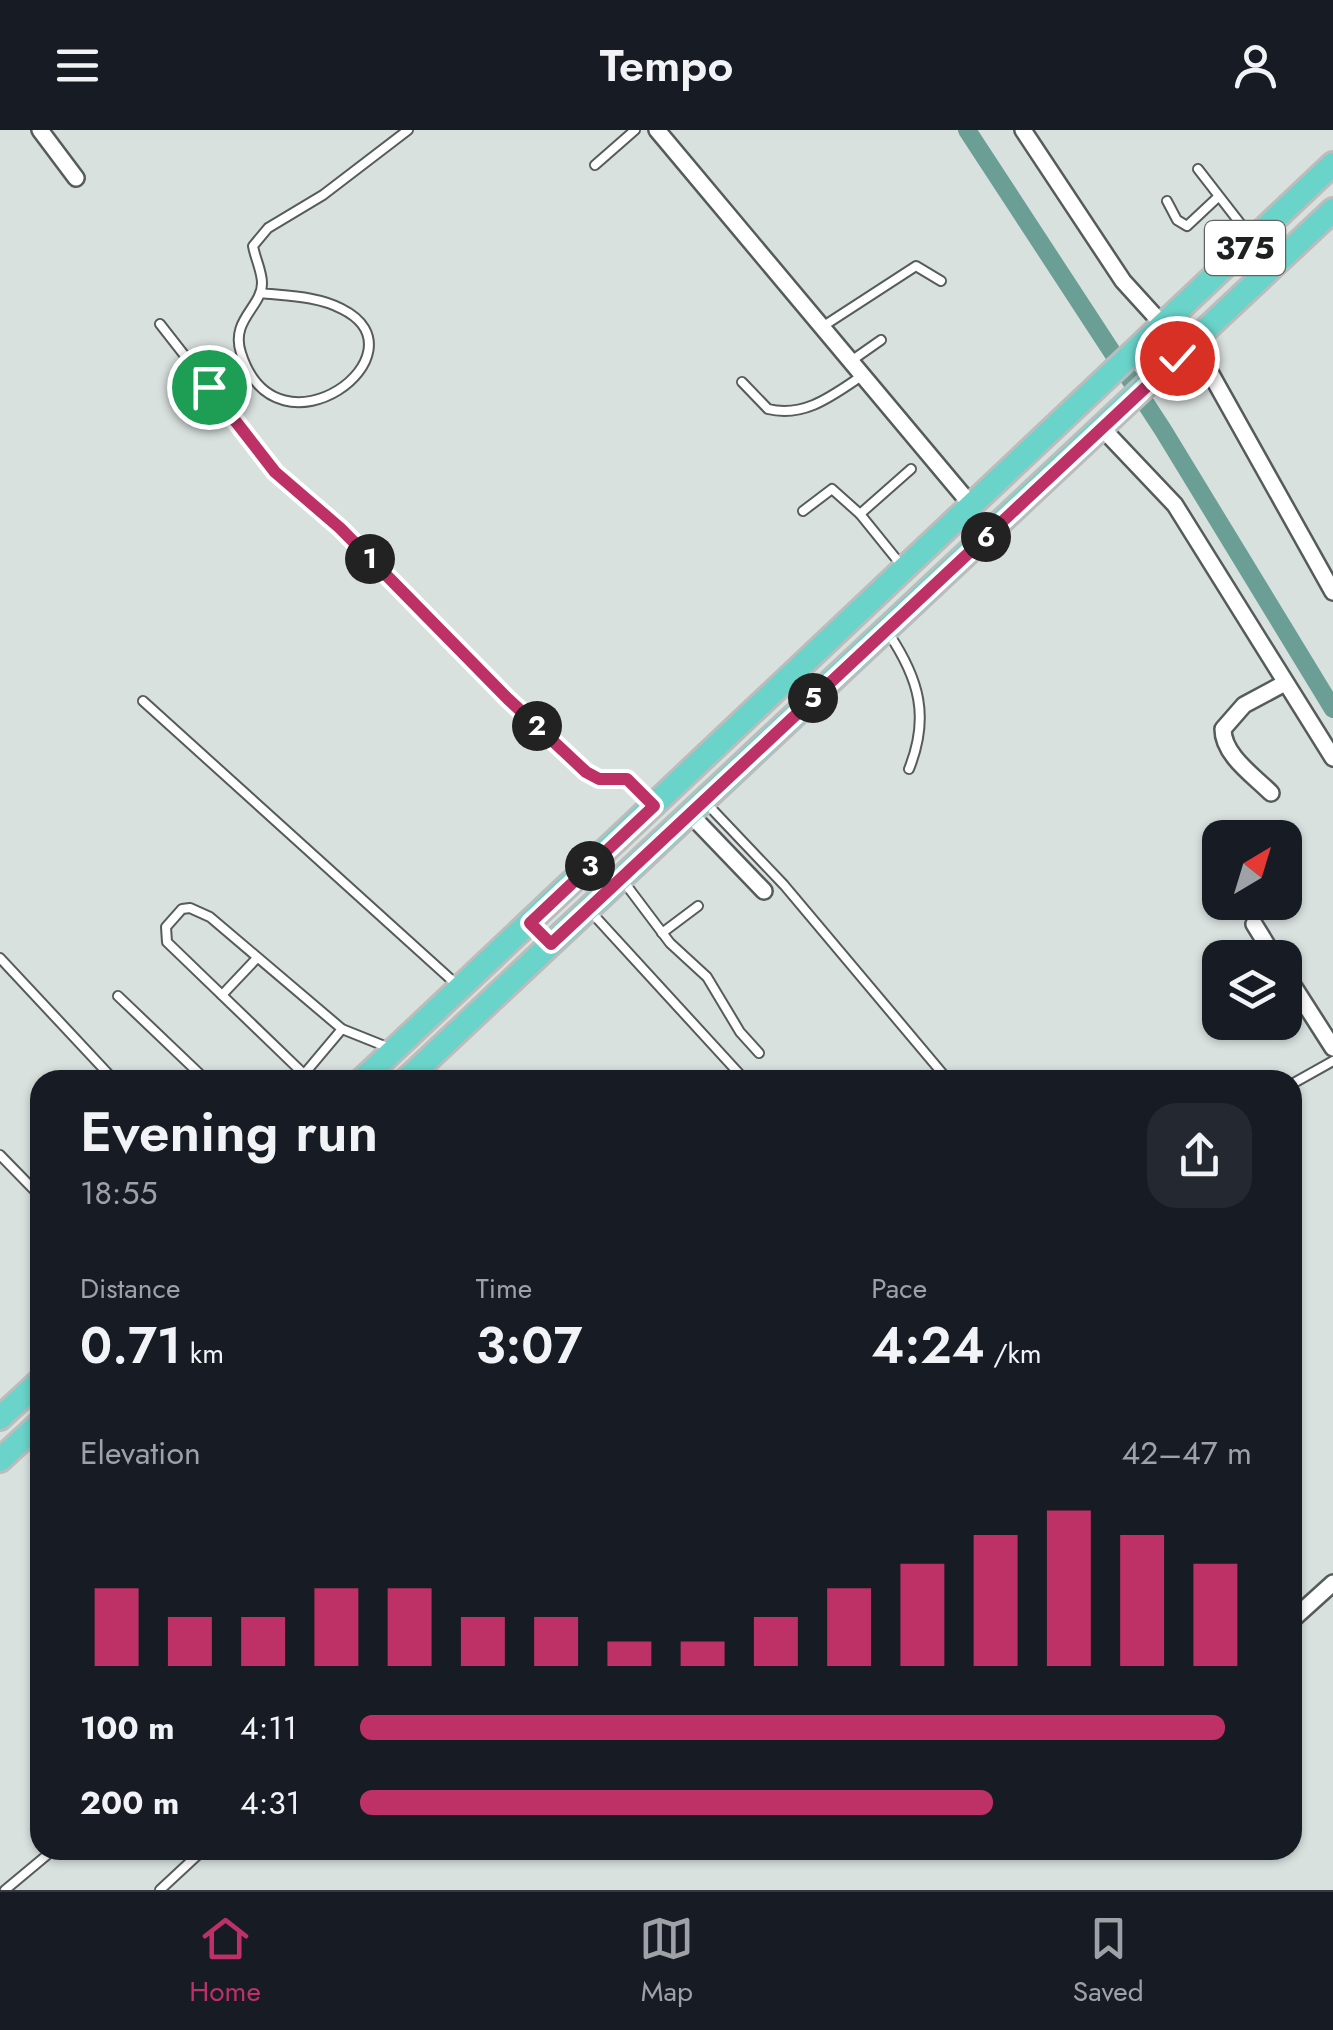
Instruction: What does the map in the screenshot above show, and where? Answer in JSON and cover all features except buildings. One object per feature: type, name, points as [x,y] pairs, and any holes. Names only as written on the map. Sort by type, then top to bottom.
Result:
[{"type":"main road","name":"375","points":[[372,1070],[1333,164]]},
{"type":"main road","name":"375","points":[[417,1070],[1333,210]]},
{"type":"main road","points":[[530,923],[551,944]]},
{"type":"main road","points":[[0,1418],[30,1390]]},
{"type":"main road","points":[[0,1460],[30,1432]]},
{"type":"street","points":[[40,130],[76,178]]},
{"type":"street","points":[[658,130],[972,506]]},
{"type":"street","points":[[1023,130],[1123,280],[1160,328]]},
{"type":"street","points":[[1185,350],[1333,592]]},
{"type":"street","points":[[1102,428],[1175,505],[1333,758]]},
{"type":"street","points":[[1271,793],[1230,752],[1223,729],[1244,706],[1285,683]]},
{"type":"street","points":[[697,808],[764,891]]},
{"type":"street","points":[[1254,924],[1264,940]]},
{"type":"street","points":[[1302,999],[1333,1048]]},
{"type":"street","points":[[1302,1611],[1333,1583]]},
{"type":"lane","points":[[260,293],[326,302],[347,310],[370,340],[371,354],[365,367],[332,394],[311,403],[287,402],[267,392],[246,368],[239,347],[239,332],[260,293],[262,281],[253,246],[261,235],[323,195],[408,130]]},
{"type":"lane","points":[[594,165],[635,130]]},
{"type":"lane","points":[[1198,169],[1253,240]]},
{"type":"lane","points":[[1167,201],[1177,220],[1187,226],[1218,197]]},
{"type":"lane","points":[[822,328],[916,266],[941,281]]},
{"type":"lane","points":[[160,324],[275,472],[340,528],[508,699],[586,772],[599,779],[627,779],[654,806]]},
{"type":"lane","points":[[851,361],[881,340]]},
{"type":"lane","points":[[742,382],[768,410],[797,412],[823,401],[862,375]]},
{"type":"lane","points":[[860,514],[911,469]]},
{"type":"lane","points":[[803,511],[832,489],[860,514],[905,570]]},
{"type":"lane","points":[[886,630],[904,656],[918,700],[920,737],[909,769]]},
{"type":"lane","points":[[143,700],[459,987]]},
{"type":"lane","points":[[697,808],[784,885],[940,1070]]},
{"type":"lane","points":[[621,878],[662,933],[707,977],[740,1032],[759,1053]]},
{"type":"lane","points":[[662,933],[698,906]]},
{"type":"lane","points":[[588,909],[736,1070]]},
{"type":"lane","points":[[300,1070],[166,942],[166,927],[182,910],[201,912],[342,1029],[393,1050]]},
{"type":"lane","points":[[0,958],[105,1070]]},
{"type":"lane","points":[[222,995],[256,958]]},
{"type":"lane","points":[[118,996],[196,1070]]},
{"type":"lane","points":[[312,1070],[342,1029]]},
{"type":"lane","points":[[1302,1077],[1333,1062]]},
{"type":"lane","points":[[0,1155],[30,1186]]},
{"type":"lane","points":[[5,1890],[42,1860]]},
{"type":"lane","points":[[160,1890],[192,1860]]},
{"type":"waterway","points":[[967,130],[1163,430],[1333,709]]},
{"type":"route","points":[[209,387],[275,472],[340,528],[508,699],[586,772],[599,779],[627,779],[654,806],[530,923],[551,944],[1177,358]]}]
